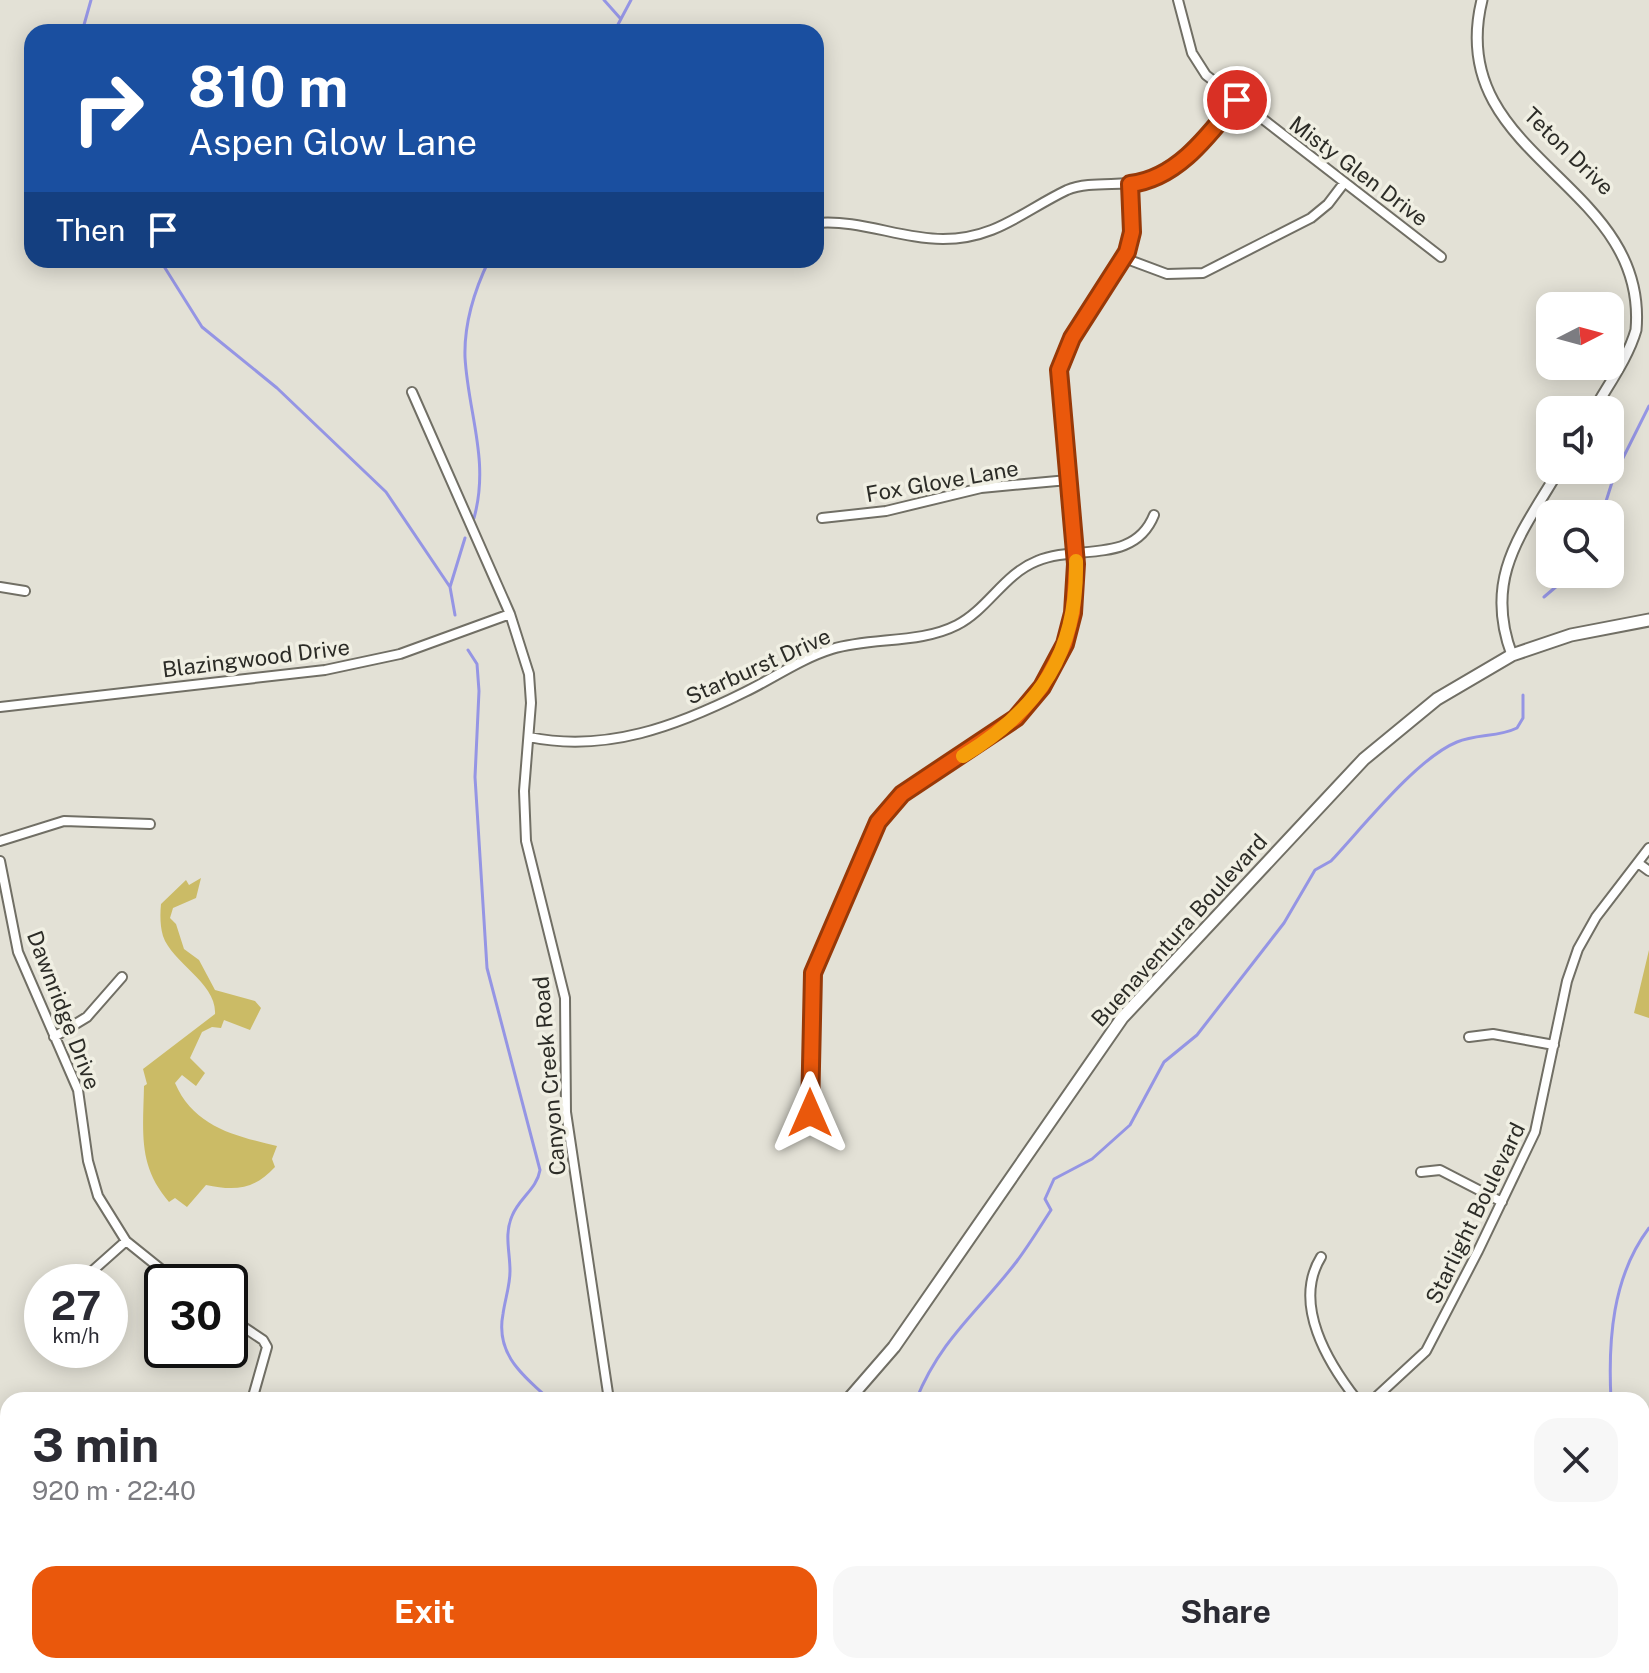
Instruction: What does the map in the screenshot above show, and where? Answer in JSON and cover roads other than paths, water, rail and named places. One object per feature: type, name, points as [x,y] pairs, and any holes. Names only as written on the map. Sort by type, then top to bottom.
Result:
[{"type":"main road","name":"Buenaventura Boulevard","points":[[855,1392],[894,1347],[1134,1003],[1364,759],[1437,699],[1512,655],[1571,635],[1649,620]]},
{"type":"street","name":"Misty Glen Drive","points":[[1178,0],[1188,42],[1199,66],[1237,100],[1441,257]]},
{"type":"street","name":"Teton Drive","points":[[1482,0],[1478,24],[1479,53],[1498,104],[1521,132],[1610,215]]},
{"type":"street","points":[[824,222],[846,221],[947,239],[1005,227],[1073,188],[1130,184],[1157,178],[1175,166],[1237,100]]},
{"type":"street","points":[[1124,258],[1167,274],[1203,273],[1311,218],[1328,204],[1344,183]]},
{"type":"street","points":[[810,1113],[813,973],[878,822],[902,794],[1001,731],[1036,695],[1061,654],[1072,621],[1075,554],[1060,365],[1072,338],[1124,258],[1132,232],[1130,184]]},
{"type":"street","points":[[1601,396],[1636,330],[1641,291],[1635,258]]},
{"type":"street","name":"Canyon Creek Road","points":[[412,392],[510,614],[529,674],[529,737],[524,791],[526,841],[565,998],[566,1112],[608,1392]]},
{"type":"street","name":"Fox Glove Lane","points":[[822,518],[886,511],[981,488],[1068,480]]},
{"type":"street","points":[[1512,655],[1500,614],[1504,574],[1513,550],[1551,484]]},
{"type":"street","name":"Starburst Drive","points":[[529,737],[598,742],[647,733],[746,692],[816,655],[851,645],[949,629],[976,613],[1025,566],[1043,558],[1133,542],[1148,530],[1154,515]]},
{"type":"street","points":[[0,587],[25,591]]},
{"type":"street","name":"Blazingwood Drive","points":[[0,707],[325,670],[400,654],[510,614]]},
{"type":"street","points":[[0,841],[64,821],[150,824]]},
{"type":"street","name":"Starlight Boulevard","points":[[1381,1392],[1430,1344],[1502,1202],[1535,1132],[1578,949],[1596,917],[1649,848]]},
{"type":"street","name":"Dawnridge Drive","points":[[0,861],[18,952],[78,1090],[88,1161],[98,1196],[126,1241],[155,1264]]},
{"type":"street","points":[[1638,863],[1649,871]]},
{"type":"street","points":[[54,1037],[87,1017],[122,977]]},
{"type":"street","points":[[1469,1037],[1493,1034],[1554,1045]]},
{"type":"street","points":[[1421,1172],[1440,1170],[1502,1202]]},
{"type":"street","points":[[100,1264],[126,1241]]},
{"type":"street","points":[[1321,1257],[1310,1283],[1315,1322],[1329,1361],[1351,1392]]},
{"type":"street","points":[[248,1330],[263,1340],[267,1347],[254,1392]]},
{"type":"waterway","points":[[84,24],[91,0]]},
{"type":"waterway","points":[[604,0],[620,18]]},
{"type":"waterway","points":[[618,24],[631,0]]},
{"type":"waterway","points":[[165,268],[202,327],[277,388],[386,492],[450,587],[455,615]]},
{"type":"waterway","points":[[474,518],[480,477],[479,457],[465,345],[471,307],[486,268]]},
{"type":"waterway","points":[[1606,500],[1614,476],[1649,406]]},
{"type":"waterway","points":[[450,587],[465,538]]},
{"type":"waterway","points":[[1544,597],[1555,588]]},
{"type":"waterway","points":[[468,650],[477,664],[479,691],[475,777],[487,968],[540,1170],[510,1223],[510,1277],[503,1314],[503,1341],[514,1363],[542,1392]]},
{"type":"waterway","points":[[920,1392],[949,1342],[1017,1261],[1051,1210],[1045,1199],[1054,1179],[1092,1159],[1130,1125],[1164,1062],[1197,1035],[1284,923],[1315,870],[1331,861],[1391,795],[1441,750],[1464,739],[1517,728],[1523,718],[1523,695]]},
{"type":"waterway","points":[[1611,1392],[1610,1355],[1620,1288],[1627,1267],[1649,1228]]}]
